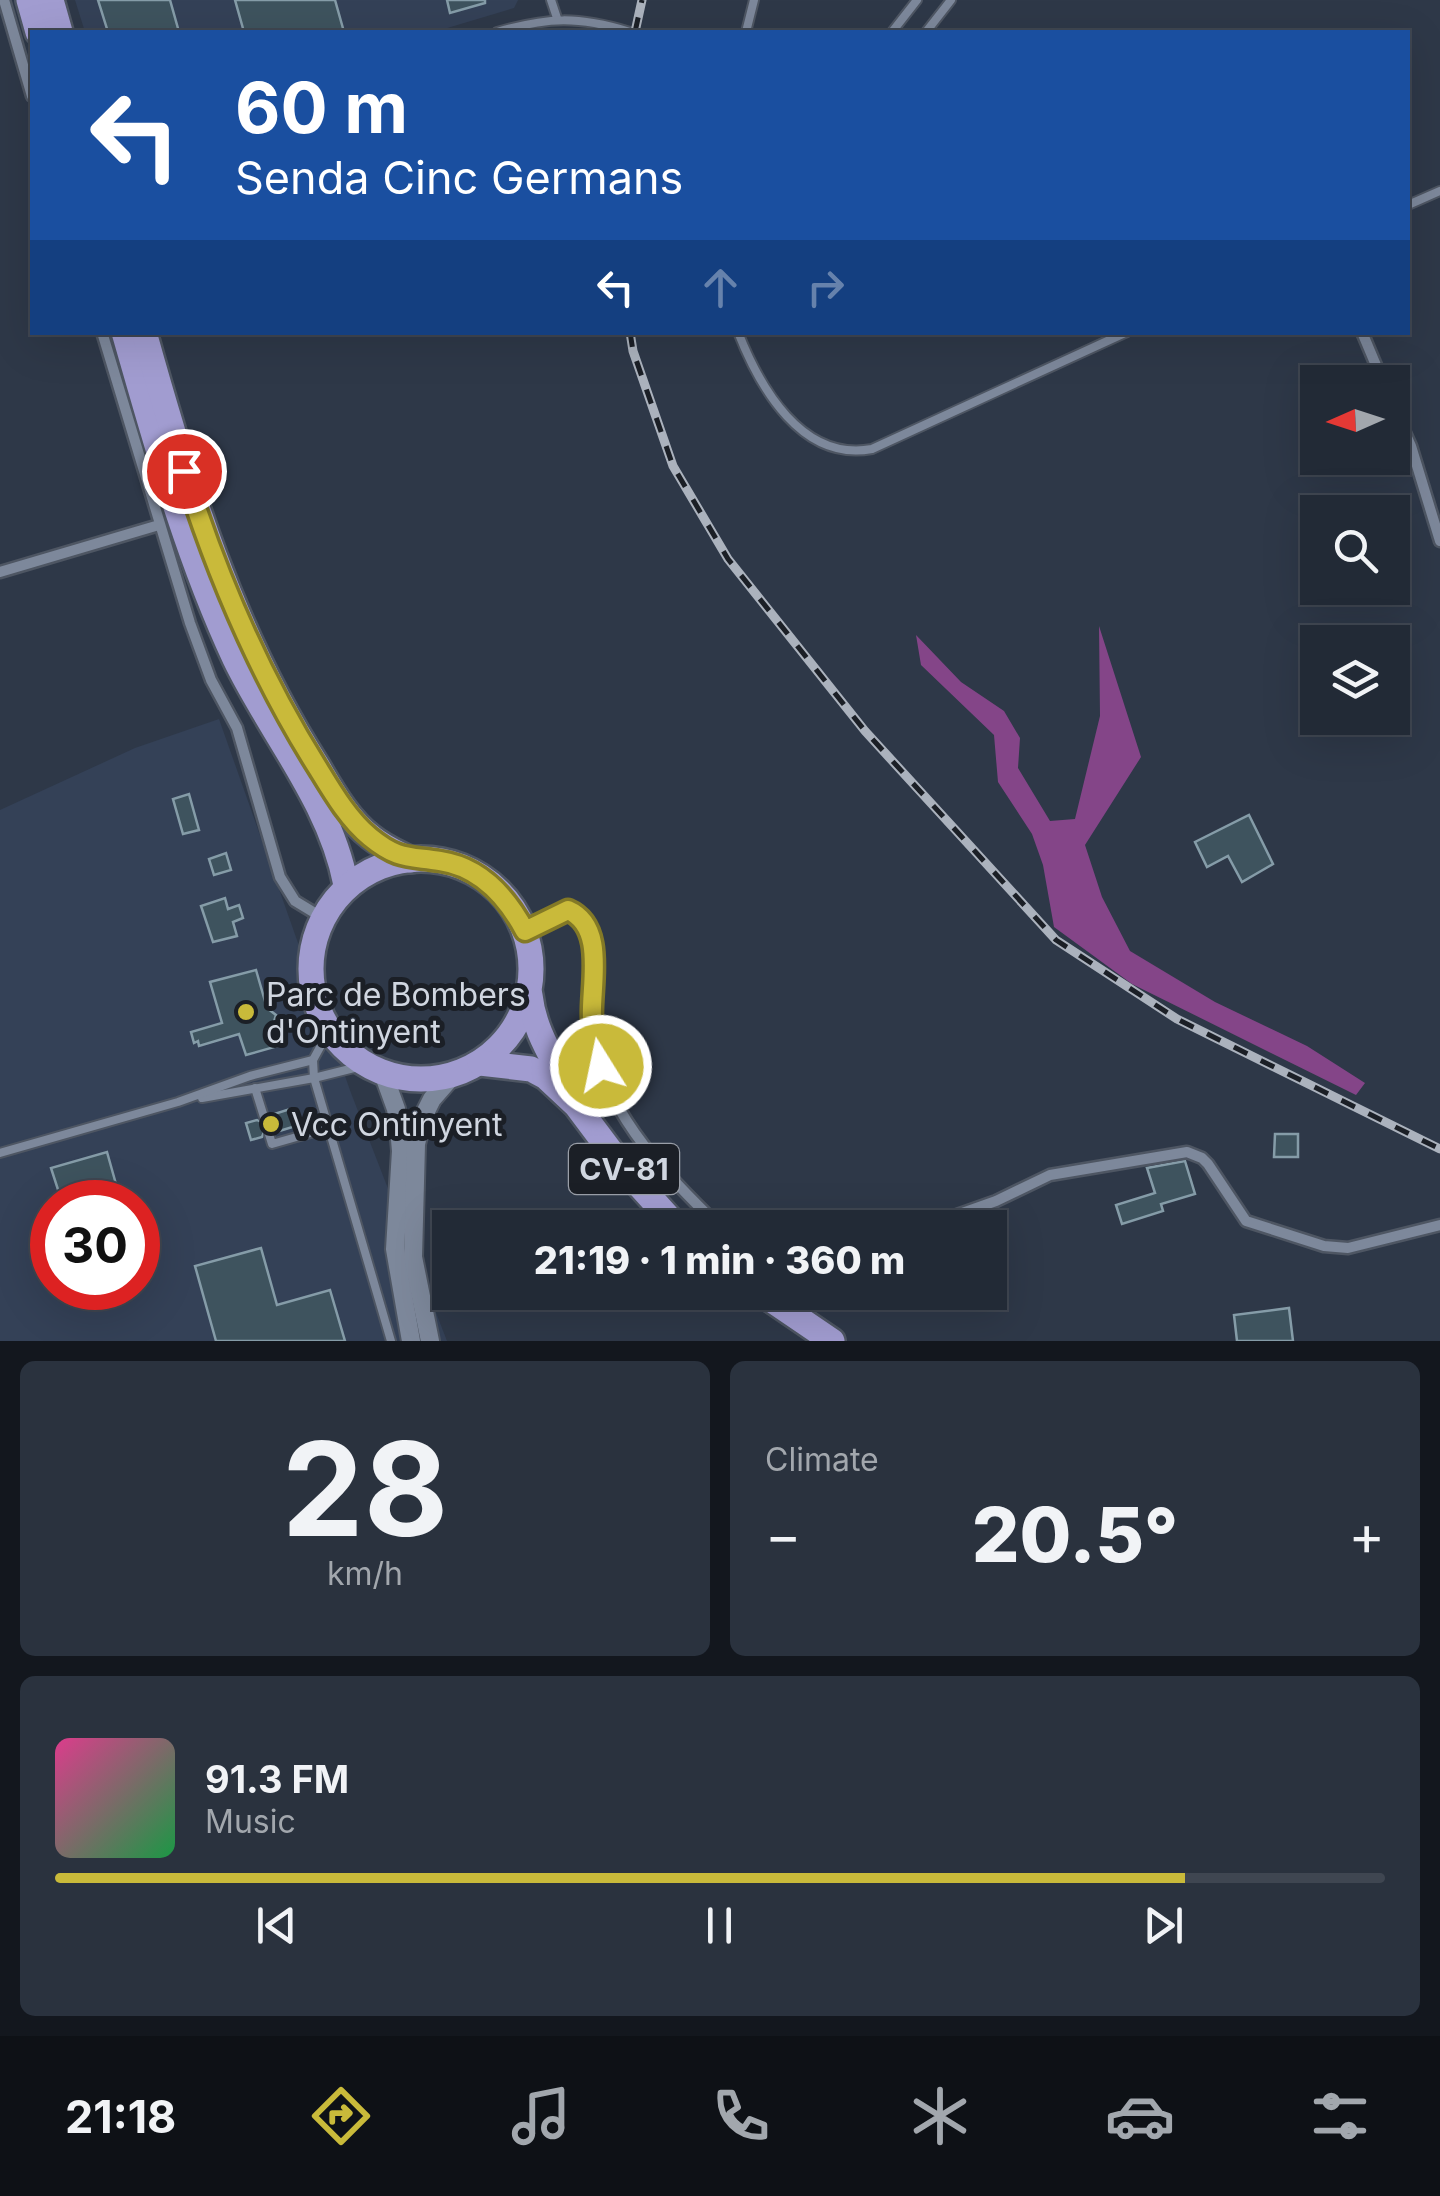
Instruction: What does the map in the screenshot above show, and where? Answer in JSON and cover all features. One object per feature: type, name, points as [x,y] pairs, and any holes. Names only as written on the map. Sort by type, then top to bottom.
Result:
[{"type":"main road","points":[[29,0],[37,30]]},
{"type":"main road","points":[[51,0],[59,30]]},
{"type":"main road","points":[[125,335],[172,497],[210,602],[255,697],[328,825],[346,885],[323,918],[312,959],[317,1003],[346,1049],[375,1069]]},
{"type":"main road","name":"CV-81","points":[[145,335],[213,558],[266,676],[306,749],[349,814],[368,836],[410,860]]},
{"type":"main road","name":"CV-81","points":[[346,885],[373,869],[410,860],[440,860],[467,869],[492,884],[512,905],[525,931],[532,961],[532,1014],[541,1040],[576,1105],[621,1165],[662,1210]]},
{"type":"main road","name":"CV-81","points":[[375,1069],[418,1080],[453,1075],[480,1063],[503,1044],[520,1020],[530,992]]},
{"type":"main road","name":"CV-81","points":[[480,1063],[530,1068],[546,1077],[576,1105]]},
{"type":"main road","points":[[786,1310],[832,1341]]},
{"type":"street","points":[[4,0],[30,89]]},
{"type":"street","points":[[103,335],[159,525],[206,668],[237,728],[280,877],[296,901],[323,918]]},
{"type":"street","points":[[1363,335],[1376,365]]},
{"type":"street","points":[[1410,447],[1440,540]]},
{"type":"street","points":[[0,572],[159,525]]},
{"type":"street","points":[[525,931],[568,910],[584,924],[593,950],[593,1033],[606,1078],[627,1119],[658,1163],[704,1210]]},
{"type":"street","points":[[375,1069],[396,1108],[399,1128],[395,1249],[410,1341]]},
{"type":"street","points":[[430,1341],[413,1257],[416,1144],[432,1098],[453,1075]]},
{"type":"street","points":[[971,1210],[1050,1175],[1187,1152],[1208,1164],[1246,1220],[1298,1238],[1348,1248],[1440,1226]]},
{"type":"lane","points":[[551,0],[557,18]]},
{"type":"lane","points":[[746,30],[754,0]]},
{"type":"lane","points":[[894,30],[917,0]]},
{"type":"lane","points":[[928,30],[951,0]]},
{"type":"lane","points":[[506,30],[557,18],[623,30]]},
{"type":"lane","points":[[1410,204],[1440,190]]},
{"type":"lane","points":[[740,335],[769,392],[796,426],[827,446],[857,451],[872,448],[1120,335]]},
{"type":"lane","points":[[330,1029],[313,1060],[314,1078],[391,1341]]},
{"type":"lane","points":[[0,1154],[313,1060]]},
{"type":"lane","points":[[178,1102],[375,1069]]},
{"type":"lane","points":[[255,1088],[264,1118]]},
{"type":"lane","points":[[268,1134],[272,1144],[328,1128]]},
{"type":"shaded area","points":[[75,0],[518,0],[514,8],[441,30],[84,30]]},
{"type":"shaded area","points":[[1099,626],[1141,757],[1085,845],[1102,897],[1130,951],[1215,1002],[1307,1046],[1365,1083],[1356,1095],[1132,984],[1054,927],[1043,865],[1032,834],[998,782],[994,735],[921,665],[916,635],[961,682],[1004,711],[1020,738],[1018,768],[1050,821],[1075,819],[1100,716]]},
{"type":"shaded area","points":[[219,719],[351,1093],[447,1341],[0,1341],[0,810],[135,748]]},
{"type":"building","points":[[98,0],[170,0],[178,30],[107,30]]},
{"type":"building","points":[[235,0],[335,0],[343,30],[243,30]]},
{"type":"building","points":[[447,0],[485,0],[485,3],[450,13]]},
{"type":"building","points":[[189,794],[199,830],[183,834],[173,799]]},
{"type":"building","points":[[1249,815],[1273,864],[1242,882],[1228,856],[1207,867],[1195,842]]},
{"type":"building","points":[[226,853],[231,870],[214,875],[209,859]]},
{"type":"building","points":[[225,898],[228,909],[239,905],[243,918],[233,922],[237,936],[213,942],[201,906]]},
{"type":"building","name":"Parc de Bombers d'Ontinyent","points":[[256,970],[267,1008],[276,1015],[272,1028],[278,1046],[246,1055],[239,1034],[199,1046],[198,1041],[194,1043],[191,1032],[222,1023],[210,982]]},
{"type":"building","points":[[290,1109],[296,1126],[276,1132],[266,1127],[262,1137],[251,1140],[246,1123],[257,1120],[265,1124],[271,1115]]},
{"type":"building","points":[[1275,1134],[1298,1134],[1298,1157],[1274,1157]]},
{"type":"building","points":[[107,1152],[115,1180],[55,1180],[51,1168]]},
{"type":"building","points":[[1185,1161],[1195,1194],[1161,1204],[1163,1211],[1122,1224],[1116,1205],[1155,1193],[1147,1168]]},
{"type":"building","points":[[261,1248],[277,1305],[330,1290],[345,1341],[216,1341],[195,1266]]},
{"type":"building","points":[[1289,1308],[1293,1341],[1237,1341],[1234,1315]]},
{"type":"railway","points":[[635,30],[642,0]]},
{"type":"railway","points":[[630,335],[673,466],[728,559],[865,731],[1056,940],[1177,1019],[1440,1149]]},
{"type":"place","name":"Parc de Bombers d'Ontinyent","points":[[246,1012]]},
{"type":"place","name":"Vcc Ontinyent","points":[[271,1124]]},
{"type":"route","points":[[184,471],[213,558],[266,676],[306,749],[359,826],[368,836],[410,860],[440,860],[467,869],[492,884],[512,905],[525,931],[568,910],[574,911],[584,924],[593,950],[592,1018],[601,1066]]}]
